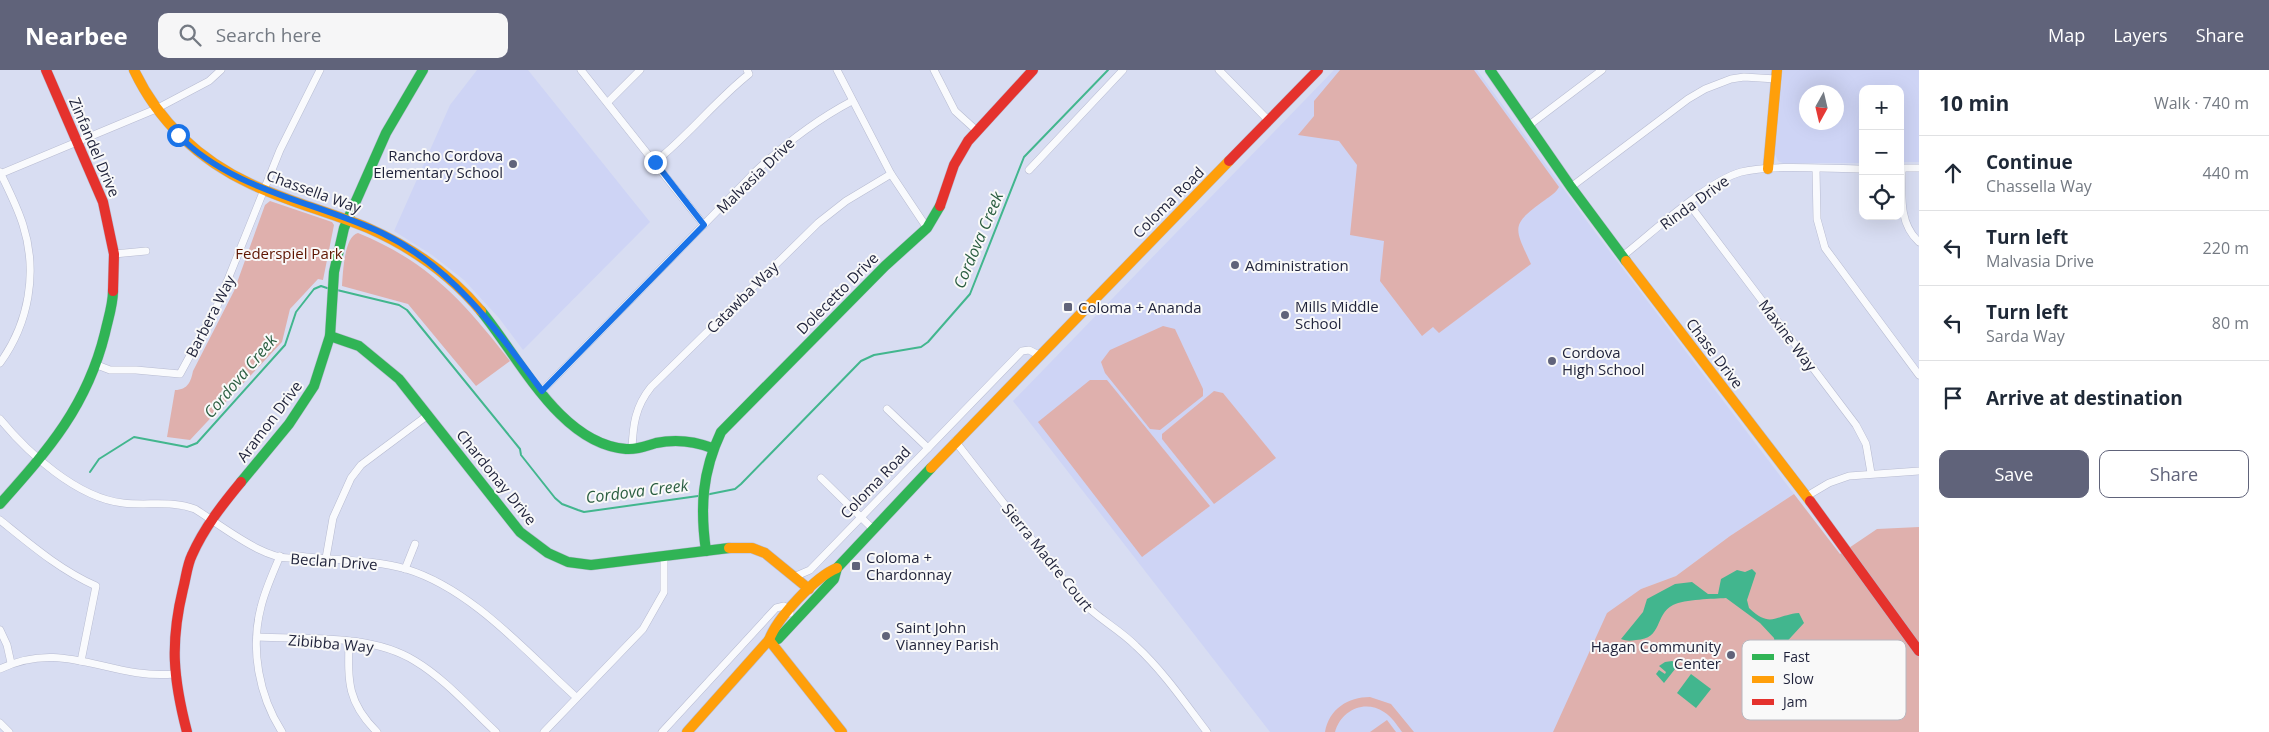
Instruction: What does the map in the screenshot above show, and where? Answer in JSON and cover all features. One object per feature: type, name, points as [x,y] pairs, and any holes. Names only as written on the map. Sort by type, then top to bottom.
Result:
[{"type":"street","name":"Zinfandel Drive","points":[[0,504],[40,460],[64,428],[97,365],[113,300],[114,254],[103,202],[46,70]]},
{"type":"street","name":"Chassella Way","points":[[134,70],[141,88],[168,125],[189,146],[246,182],[348,219],[398,243],[446,276],[485,316],[542,391],[565,417],[587,436],[609,445],[632,449],[658,442],[681,441],[696,442],[712,448]]},
{"type":"street","points":[[0,363],[11,346],[24,314],[31,271],[28,242],[22,223],[0,173],[156,108],[209,81],[221,70]]},
{"type":"street","name":"Barbera Way","points":[[97,365],[110,370],[180,374],[218,304],[280,150],[320,70]]},
{"type":"street","name":"Aramon Drive","points":[[187,732],[174,674],[174,633],[190,556],[212,520],[302,405],[314,386],[330,336],[332,289],[338,248],[348,219],[386,133],[423,70]]},
{"type":"street","points":[[581,70],[704,225]]},
{"type":"street","points":[[608,102],[640,70]]},
{"type":"street","points":[[655,162],[699,123],[722,96],[749,74],[747,70]]},
{"type":"street","points":[[836,70],[892,174],[927,228]]},
{"type":"street","points":[[934,70],[955,111],[976,131]]},
{"type":"street","name":"Dolecetto Drive","points":[[706,551],[702,494],[706,462],[728,422],[885,266],[927,228],[939,208],[954,165],[976,131],[1033,70]]},
{"type":"street","points":[[1029,170],[1123,70]]},
{"type":"street","points":[[1219,70],[1269,120]]},
{"type":"street","name":"Coloma Road","points":[[769,640],[778,639],[832,581],[837,568],[955,441],[1318,70]]},
{"type":"street","name":"Chase Drive","points":[[1490,70],[1572,187],[1729,397],[1807,496],[1846,554],[1858,565],[1919,651]]},
{"type":"street","points":[[1528,126],[1602,70]]},
{"type":"street","points":[[1572,187],[1705,88],[1744,77],[1776,74],[1768,169]]},
{"type":"street","name":"Malvasia Drive","points":[[542,391],[756,171],[791,138],[830,113],[852,102]]},
{"type":"street","name":"Rinda Drive","points":[[1624,255],[1688,204],[1720,181],[1731,176],[1748,171],[1768,169],[1859,168]]},
{"type":"street","points":[[1904,168],[1919,168]]},
{"type":"street","points":[[1816,169],[1816,219],[1825,248],[1919,375]]},
{"type":"street","name":"Catawba Way","points":[[632,449],[638,405],[651,387],[818,223],[846,200],[892,174]]},
{"type":"street","points":[[1901,175],[1904,218],[1910,233],[1919,242]]},
{"type":"street","name":"Maxine Way","points":[[1688,204],[1856,425],[1866,444],[1871,473]]},
{"type":"street","points":[[114,254],[146,251]]},
{"type":"street","name":"Chardonay Drive","points":[[330,336],[355,344],[376,357],[399,379],[516,528],[538,547],[568,562],[591,566],[733,547],[759,550],[796,576],[808,588]]},
{"type":"street","name":"Coloma Road","points":[[796,576],[810,570],[1022,351],[1029,350],[1039,355]]},
{"type":"street","points":[[888,409],[928,448]]},
{"type":"street","points":[[326,558],[332,518],[351,478],[361,465],[428,415]]},
{"type":"street","name":"Beclan Drive","points":[[0,420],[40,460],[79,486],[113,502],[176,504],[195,509],[246,542],[280,556],[366,562],[405,569],[432,579],[472,604],[576,697]]},
{"type":"street","name":"Sierra Madre Court","points":[[955,441],[1077,597],[1098,618],[1135,644],[1151,660],[1207,732]]},
{"type":"street","points":[[1807,496],[1839,479],[1871,473],[1919,471]]},
{"type":"street","points":[[821,478],[874,530]]},
{"type":"street","points":[[0,520],[50,561],[67,572],[96,586],[81,661]]},
{"type":"street","points":[[405,569],[415,544]]},
{"type":"street","points":[[280,556],[261,605],[256,637],[261,682],[272,714],[282,732]]},
{"type":"street","points":[[544,732],[644,629],[664,592],[666,574],[664,557]]},
{"type":"street","name":"Coloma Road","points":[[687,732],[769,640],[772,632],[808,588],[827,571],[837,568]]},
{"type":"street","points":[[808,588],[817,589],[832,581]]},
{"type":"street","points":[[662,732],[776,608],[784,606],[790,612]]},
{"type":"street","points":[[0,630],[12,663]]},
{"type":"street","name":"Zibibba Way","points":[[256,637],[349,641],[386,648],[413,660],[430,672],[496,732]]},
{"type":"street","points":[[769,640],[840,731]]},
{"type":"street","points":[[349,641],[348,679],[351,693],[359,711],[377,732]]},
{"type":"street","points":[[0,669],[12,663],[47,656],[81,661],[136,674],[174,674]]},
{"type":"street","points":[[0,722],[8,732]]},
{"type":"shaded area","name":"Rancho Cordova Elementary School","points":[[477,70],[528,70],[650,222],[523,350],[499,318],[464,280],[432,255],[394,231],[450,105]]},
{"type":"shaded area","points":[[1334,70],[1477,70],[1592,228],[1794,494],[1730,536],[1676,576],[1641,589],[1592,732],[1270,732],[1013,401]]},
{"type":"shaded area","points":[[1783,70],[1919,70],[1919,162],[1904,162],[1904,85],[1859,85],[1859,163],[1783,163],[1778,161],[1775,154]]},
{"type":"shaded area","points":[[1752,569],[1756,573],[1747,600],[1749,608],[1756,614],[1763,618],[1773,619],[1799,613],[1804,623],[1788,640],[1774,640],[1760,623],[1726,598],[1692,600],[1678,603],[1667,609],[1655,631],[1650,636],[1645,639],[1621,639],[1643,612],[1647,599],[1675,584],[1692,582],[1708,594],[1718,594],[1721,579],[1737,570],[1745,572]]},
{"type":"shaded area","points":[[1672,661],[1679,664],[1664,683],[1656,674],[1659,670],[1665,674],[1666,672],[1659,666],[1665,662]]},
{"type":"shaded area","points":[[1691,674],[1711,689],[1696,708],[1677,693]]},
{"type":"green space","points":[[1340,70],[1474,70],[1559,187],[1526,215],[1518,228],[1521,242],[1531,264],[1439,333],[1433,327],[1422,336],[1380,281],[1384,241],[1350,235],[1357,165],[1339,141],[1298,135],[1314,116],[1314,101]]},
{"type":"green space","name":"Federspiel Park","points":[[270,201],[332,222],[334,225],[323,280],[318,279],[290,309],[282,342],[190,440],[167,437],[175,390],[186,387],[190,381],[193,371],[234,291],[265,205]]},
{"type":"green space","points":[[358,233],[383,244],[405,257],[443,286],[477,320],[510,361],[476,386],[408,304],[342,286],[347,248],[353,236]]},
{"type":"green space","points":[[1163,326],[1175,329],[1203,389],[1203,396],[1160,430],[1150,429],[1105,373],[1101,362],[1110,350]]},
{"type":"green space","points":[[1090,380],[1107,380],[1210,506],[1142,557],[1038,422]]},
{"type":"green space","points":[[1214,391],[1223,393],[1276,458],[1214,504],[1162,439],[1162,434]]},
{"type":"green space","points":[[1794,494],[1840,554],[1877,529],[1919,527],[1919,732],[1553,732],[1607,613],[1641,589],[1676,576],[1730,536]]},
{"type":"green space","points":[[1370,697],[1391,704],[1414,732],[1402,732],[1387,714],[1376,708],[1361,707],[1354,709],[1342,718],[1335,732],[1325,732],[1331,717],[1341,706],[1354,699]]},
{"type":"green space","points":[[1387,720],[1396,732],[1370,732]]},
{"type":"waterway","name":"Cordova Creek","points":[[705,495],[735,489],[741,484],[861,361],[874,355],[921,347],[928,342],[970,294],[1024,157],[1108,70]]},
{"type":"waterway","name":"Cordova Creek","points":[[90,472],[99,459],[134,437],[187,447],[197,443],[285,345],[296,312],[314,289],[321,286],[330,289]]},
{"type":"waterway","name":"Cordova Creek","points":[[337,290],[399,305],[407,310],[520,449],[521,455],[555,498],[562,504],[584,512],[698,496]]},
{"type":"traffic: fast","points":[[241,482],[289,424],[314,386],[330,336],[334,272],[344,228],[386,133],[423,70]]},
{"type":"traffic: fast","points":[[1490,70],[1571,187],[1626,261]]},
{"type":"traffic: fast","points":[[706,551],[703,520],[704,490],[710,461],[721,432],[885,266],[927,228],[940,206]]},
{"type":"traffic: fast","points":[[0,504],[50,445],[77,405],[97,359],[110,312],[113,291]]},
{"type":"traffic: fast","points":[[481,311],[543,395],[561,415],[581,432],[602,444],[626,449],[677,441],[691,442],[712,448]]},
{"type":"traffic: fast","points":[[330,336],[359,346],[399,379],[520,532],[548,553],[568,562],[591,565],[729,548]]},
{"type":"traffic: fast","points":[[769,640],[778,639],[834,579],[837,568],[931,468]]},
{"type":"traffic: slow","points":[[134,70],[155,106],[168,122],[197,151],[214,163],[251,184],[295,202],[354,222],[400,244],[443,274],[481,311]]},
{"type":"traffic: slow","points":[[1768,169],[1777,70]]},
{"type":"traffic: slow","points":[[931,468],[1229,161]]},
{"type":"traffic: slow","points":[[1626,261],[1810,501]]},
{"type":"traffic: slow","points":[[729,548],[752,548],[765,553],[809,589]]},
{"type":"traffic: slow","points":[[687,732],[769,640],[780,621],[798,599],[818,580],[837,568]]},
{"type":"traffic: slow","points":[[769,640],[842,732]]},
{"type":"traffic: jam","points":[[46,70],[103,202],[114,254],[113,291]]},
{"type":"traffic: jam","points":[[940,206],[954,165],[968,141],[1033,70]]},
{"type":"traffic: jam","points":[[1229,161],[1318,70]]},
{"type":"traffic: jam","points":[[187,732],[176,677],[175,644],[179,608],[190,559],[202,535],[220,508],[241,482]]},
{"type":"traffic: jam","points":[[1810,501],[1919,651]]},
{"type":"place","name":"Rancho Cordova Elementary School","points":[[513,164]]},
{"type":"place","name":"Administration","points":[[1235,265]]},
{"type":"place","name":"Coloma + Ananda","points":[[1068,307]]},
{"type":"place","name":"Mills Middle School","points":[[1285,315]]},
{"type":"place","name":"Cordova High School","points":[[1552,361]]},
{"type":"place","name":"Coloma + Chardonnay","points":[[856,566]]},
{"type":"place","name":"Saint John Vianney Parish","points":[[886,636]]},
{"type":"place","name":"Hagan Community Center","points":[[1731,655]]},
{"type":"route","points":[[178,135],[189,146],[246,182],[348,219],[383,234],[417,255],[446,276],[466,294],[511,349],[542,391],[704,225],[655,162]]}]
